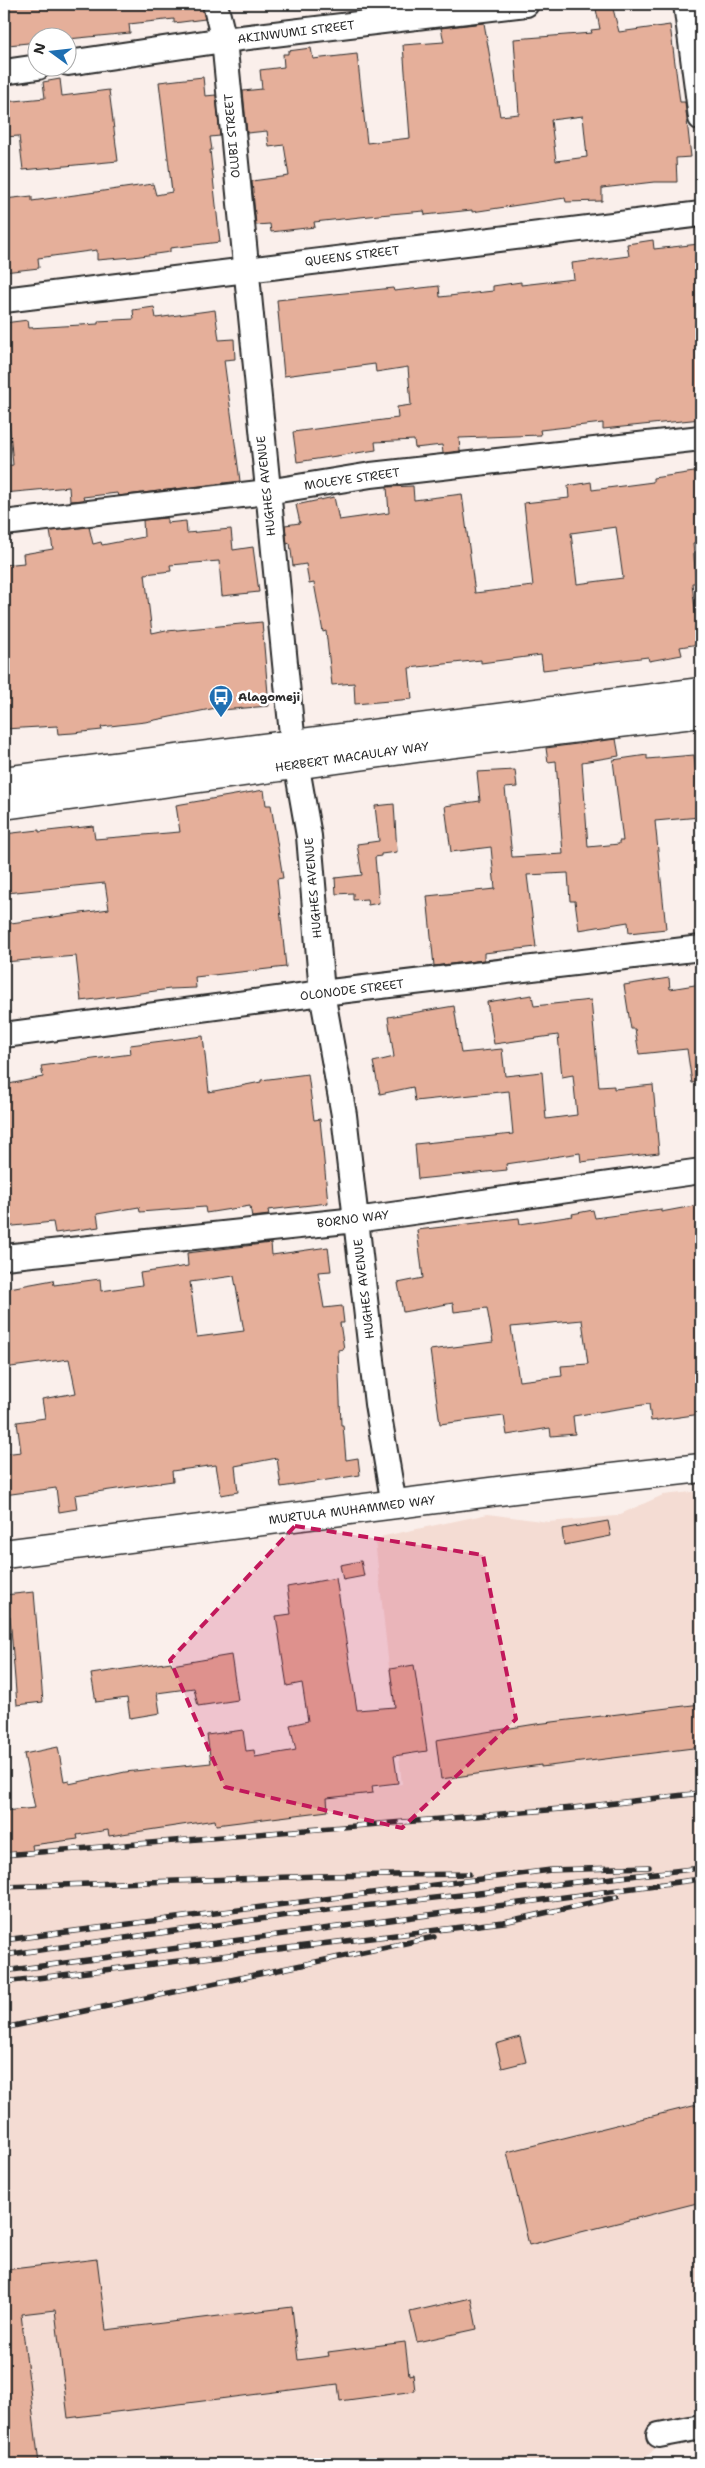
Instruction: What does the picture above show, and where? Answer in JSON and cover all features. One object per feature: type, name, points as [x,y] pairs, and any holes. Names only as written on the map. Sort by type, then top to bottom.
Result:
[{"type":"main road","name":"HERBERT MACAULAY WAY","points":[[4,805],[294,755],[701,692]]},
{"type":"main road","name":"HERBERT MACAULAY WAY","points":[[4,781],[294,755],[424,747],[701,714]]},
{"type":"main road","name":"MURTULA MUHAMMED WAY","points":[[4,1554],[701,1468]]},
{"type":"street","name":"OLUBI STREET","points":[[216,4],[224,40],[244,270]]},
{"type":"street","name":"AKINWUMI STREET","points":[[78,62],[224,40],[526,4]]},
{"type":"street","points":[[686,4],[701,118]]},
{"type":"street","points":[[4,72],[28,68]]},
{"type":"street","name":"QUEENS STREET","points":[[4,300],[701,214]]},
{"type":"street","name":"HUGHES AVENUE","points":[[244,270],[294,755],[309,836],[322,994],[344,1115],[377,1404],[394,1505]]},
{"type":"street","name":"MOLEYE STREET","points":[[4,523],[267,492],[372,475],[701,438]]},
{"type":"street","name":"OLONODE STREET","points":[[4,1036],[322,994],[701,948]]},
{"type":"street","name":"BORNO WAY","points":[[4,1257],[356,1220],[701,1171]]},
{"type":"street","points":[[660,2435],[701,2427]]},
{"type":"highlighted area","points":[[295,1526],[483,1555],[516,1719],[402,1828],[225,1787],[170,1660]]},
{"type":"shaded area","points":[[701,1491],[701,2404],[639,2464],[4,2464],[4,1832],[402,1784],[375,1540],[384,1536],[488,1514],[548,1522],[616,1516],[663,1495]]},
{"type":"building","points":[[4,4],[202,4],[205,19],[174,23],[174,19],[129,24],[130,33],[78,38],[78,28],[28,28],[28,43],[8,45],[8,35],[4,35]]},
{"type":"building","points":[[612,5],[619,32],[670,25],[680,102],[685,102],[691,157],[676,158],[677,182],[654,182],[602,188],[602,201],[566,202],[565,198],[472,212],[472,210],[425,215],[424,211],[379,215],[314,222],[315,227],[271,232],[270,224],[256,225],[252,181],[289,176],[284,145],[269,147],[267,131],[247,133],[243,91],[262,89],[260,70],[284,67],[283,54],[288,54],[288,51],[311,48],[313,59],[357,54],[367,143],[410,138],[403,45],[444,42],[441,28],[484,23],[500,116],[519,114],[514,39],[592,33],[591,30],[600,29],[596,9]],"holes":[[[583,116],[587,157],[556,161],[551,120]]]},
{"type":"building","points":[[203,77],[205,96],[216,95],[220,136],[210,137],[212,150],[210,150],[220,242],[170,248],[170,252],[133,257],[97,260],[97,250],[38,258],[39,268],[4,272],[4,199],[32,196],[32,201],[153,184],[156,195],[172,192],[159,82]]},
{"type":"building","points":[[60,79],[62,96],[109,90],[118,161],[23,170],[19,136],[4,137],[4,102],[45,98],[43,82]]},
{"type":"building","points":[[653,240],[654,249],[699,244],[701,263],[701,419],[603,429],[603,423],[540,430],[541,435],[459,438],[460,451],[443,453],[442,445],[415,448],[414,440],[375,442],[376,450],[297,462],[293,432],[398,418],[397,407],[411,405],[408,367],[376,372],[375,364],[284,376],[277,300],[393,288],[394,291],[439,286],[440,297],[493,291],[493,286],[521,282],[521,285],[574,279],[572,263],[629,256],[627,244]]},
{"type":"building","points":[[154,307],[156,318],[215,310],[219,340],[234,339],[235,359],[224,360],[240,481],[118,496],[117,493],[83,497],[84,500],[70,501],[69,487],[4,493],[4,466],[13,465],[9,420],[4,421],[4,323],[28,320],[29,328],[98,324],[98,321],[134,319],[133,310]]},
{"type":"building","points":[[701,471],[701,542],[693,543],[696,583],[692,583],[699,644],[680,647],[682,655],[649,661],[648,657],[543,670],[541,655],[481,663],[481,660],[409,668],[412,699],[355,704],[354,683],[332,685],[326,631],[323,632],[314,583],[309,584],[306,564],[293,566],[290,543],[287,544],[285,525],[300,523],[296,505],[334,497],[339,520],[389,513],[387,487],[413,486],[414,500],[462,494],[475,593],[533,586],[524,503],[569,498],[568,486],[591,482],[592,490],[653,482],[653,478]],"holes":[[[616,527],[623,578],[577,584],[571,533]]]},
{"type":"building","points":[[167,518],[167,523],[186,521],[187,533],[231,529],[233,550],[253,547],[259,592],[222,596],[219,561],[170,565],[171,571],[145,574],[152,633],[166,630],[262,622],[269,706],[221,710],[221,707],[145,722],[101,727],[102,730],[73,733],[58,734],[57,726],[4,729],[4,565],[24,563],[23,554],[53,549],[50,531],[89,527],[93,544],[101,542],[102,545],[144,537],[143,520]]},
{"type":"building","points":[[616,739],[619,756],[582,762],[588,847],[619,844],[619,841],[623,841],[613,760],[647,755],[647,759],[694,755],[700,817],[655,821],[666,929],[629,933],[628,922],[579,930],[575,901],[570,901],[568,873],[527,875],[536,947],[484,953],[484,960],[434,966],[427,896],[495,889],[491,847],[451,852],[445,806],[480,801],[477,772],[515,770],[517,787],[505,788],[512,857],[563,854],[556,761],[548,762],[546,748]]},
{"type":"building","points":[[264,790],[266,805],[271,805],[283,878],[277,879],[286,967],[195,977],[196,988],[170,989],[81,1001],[76,956],[4,962],[4,924],[109,909],[105,883],[6,893],[4,834],[93,826],[95,839],[180,832],[176,805]]},
{"type":"building","points":[[394,804],[397,852],[381,854],[381,856],[375,857],[379,903],[368,905],[367,899],[353,900],[353,893],[336,894],[335,878],[362,875],[357,844],[379,841],[375,806]]},
{"type":"building","points":[[669,978],[670,989],[701,984],[701,1082],[692,1083],[687,1049],[639,1054],[635,1029],[631,1029],[624,985]]},
{"type":"building","points":[[532,995],[534,1006],[591,1000],[599,1087],[614,1086],[614,1089],[653,1085],[659,1153],[581,1162],[580,1153],[506,1164],[507,1170],[418,1179],[415,1144],[513,1134],[509,1091],[415,1101],[413,1087],[380,1094],[373,1062],[394,1057],[388,1017],[454,1006],[461,1053],[502,1049],[505,1076],[542,1072],[546,1119],[577,1115],[573,1075],[562,1077],[558,1035],[494,1044],[487,1002]]},
{"type":"building","points":[[203,1036],[209,1092],[261,1082],[261,1080],[308,1074],[314,1120],[320,1119],[328,1203],[268,1210],[269,1215],[252,1217],[250,1206],[206,1213],[205,1207],[140,1212],[139,1207],[97,1214],[99,1227],[55,1233],[53,1222],[4,1227],[4,1085],[43,1077],[41,1066],[131,1054],[130,1045]]},
{"type":"building","points":[[699,1205],[701,1220],[701,1414],[651,1421],[649,1404],[573,1416],[575,1434],[551,1436],[550,1428],[507,1435],[504,1416],[440,1424],[430,1350],[493,1342],[487,1308],[454,1312],[453,1303],[403,1312],[398,1283],[423,1278],[417,1230],[519,1218],[520,1224],[573,1216],[572,1214],[593,1210],[595,1218],[661,1209],[661,1212]],"holes":[[[582,1320],[588,1364],[561,1366],[562,1376],[519,1381],[511,1327]]]},
{"type":"building","points":[[271,1243],[272,1255],[328,1247],[331,1271],[318,1272],[324,1308],[342,1306],[344,1323],[340,1323],[344,1349],[338,1350],[341,1425],[343,1425],[346,1460],[358,1458],[360,1475],[281,1487],[277,1458],[235,1466],[238,1492],[221,1495],[216,1465],[172,1471],[173,1481],[75,1495],[77,1509],[59,1512],[56,1488],[4,1495],[4,1454],[21,1452],[17,1422],[45,1418],[42,1399],[76,1393],[69,1359],[4,1368],[4,1289],[53,1280],[54,1285],[100,1279],[101,1291],[142,1285],[140,1273],[188,1266],[187,1253]],"holes":[[[234,1276],[244,1331],[197,1337],[190,1282]]]},
{"type":"building","points":[[608,1521],[611,1536],[564,1545],[562,1529]]},
{"type":"building","points":[[361,1561],[364,1576],[343,1580],[340,1565]]},
{"type":"building","points":[[336,1578],[357,1710],[395,1707],[390,1669],[414,1665],[427,1751],[394,1756],[398,1783],[372,1786],[373,1793],[327,1798],[328,1811],[216,1825],[215,1820],[109,1836],[108,1830],[77,1835],[78,1839],[32,1845],[33,1851],[4,1854],[4,1811],[35,1808],[24,1754],[58,1747],[64,1781],[69,1780],[69,1784],[125,1772],[211,1763],[207,1735],[243,1730],[246,1751],[254,1750],[255,1757],[296,1750],[290,1725],[308,1721],[302,1683],[287,1686],[276,1616],[291,1614],[287,1587]]},
{"type":"building","points":[[34,1592],[43,1702],[17,1705],[10,1616],[4,1617],[4,1595]]},
{"type":"building","points":[[231,1655],[238,1700],[198,1706],[194,1688],[157,1693],[160,1713],[130,1718],[127,1698],[96,1702],[91,1674],[171,1662],[172,1665]]},
{"type":"building","points":[[701,1704],[701,1747],[541,1767],[541,1765],[441,1779],[436,1740],[536,1724]]},
{"type":"building","points":[[520,2037],[526,2062],[502,2068],[496,2044]]},
{"type":"building","points":[[701,2104],[701,2202],[529,2245],[507,2152]]},
{"type":"building","points":[[97,2259],[106,2330],[292,2307],[298,2360],[329,2356],[328,2352],[405,2342],[409,2375],[413,2374],[415,2391],[340,2401],[338,2384],[68,2418],[55,2310],[21,2314],[39,2464],[4,2464],[4,2270]]},
{"type":"building","points":[[471,2298],[477,2329],[417,2342],[410,2312]]},
{"type":"railway","points":[[4,1855],[573,1808],[701,1793]]},
{"type":"railway","points":[[4,1940],[551,1870],[649,1867]]},
{"type":"railway","points":[[4,1955],[310,1912],[701,1868]]},
{"type":"railway","points":[[4,1887],[319,1876],[469,1874]]},
{"type":"railway","points":[[4,1971],[701,1879]]},
{"type":"railway","points":[[4,1982],[504,1922],[617,1897]]},
{"type":"railway","points":[[4,2028],[434,1937]]},
{"type":"place","name":"Alagomeji","points":[[221,718]]}]
